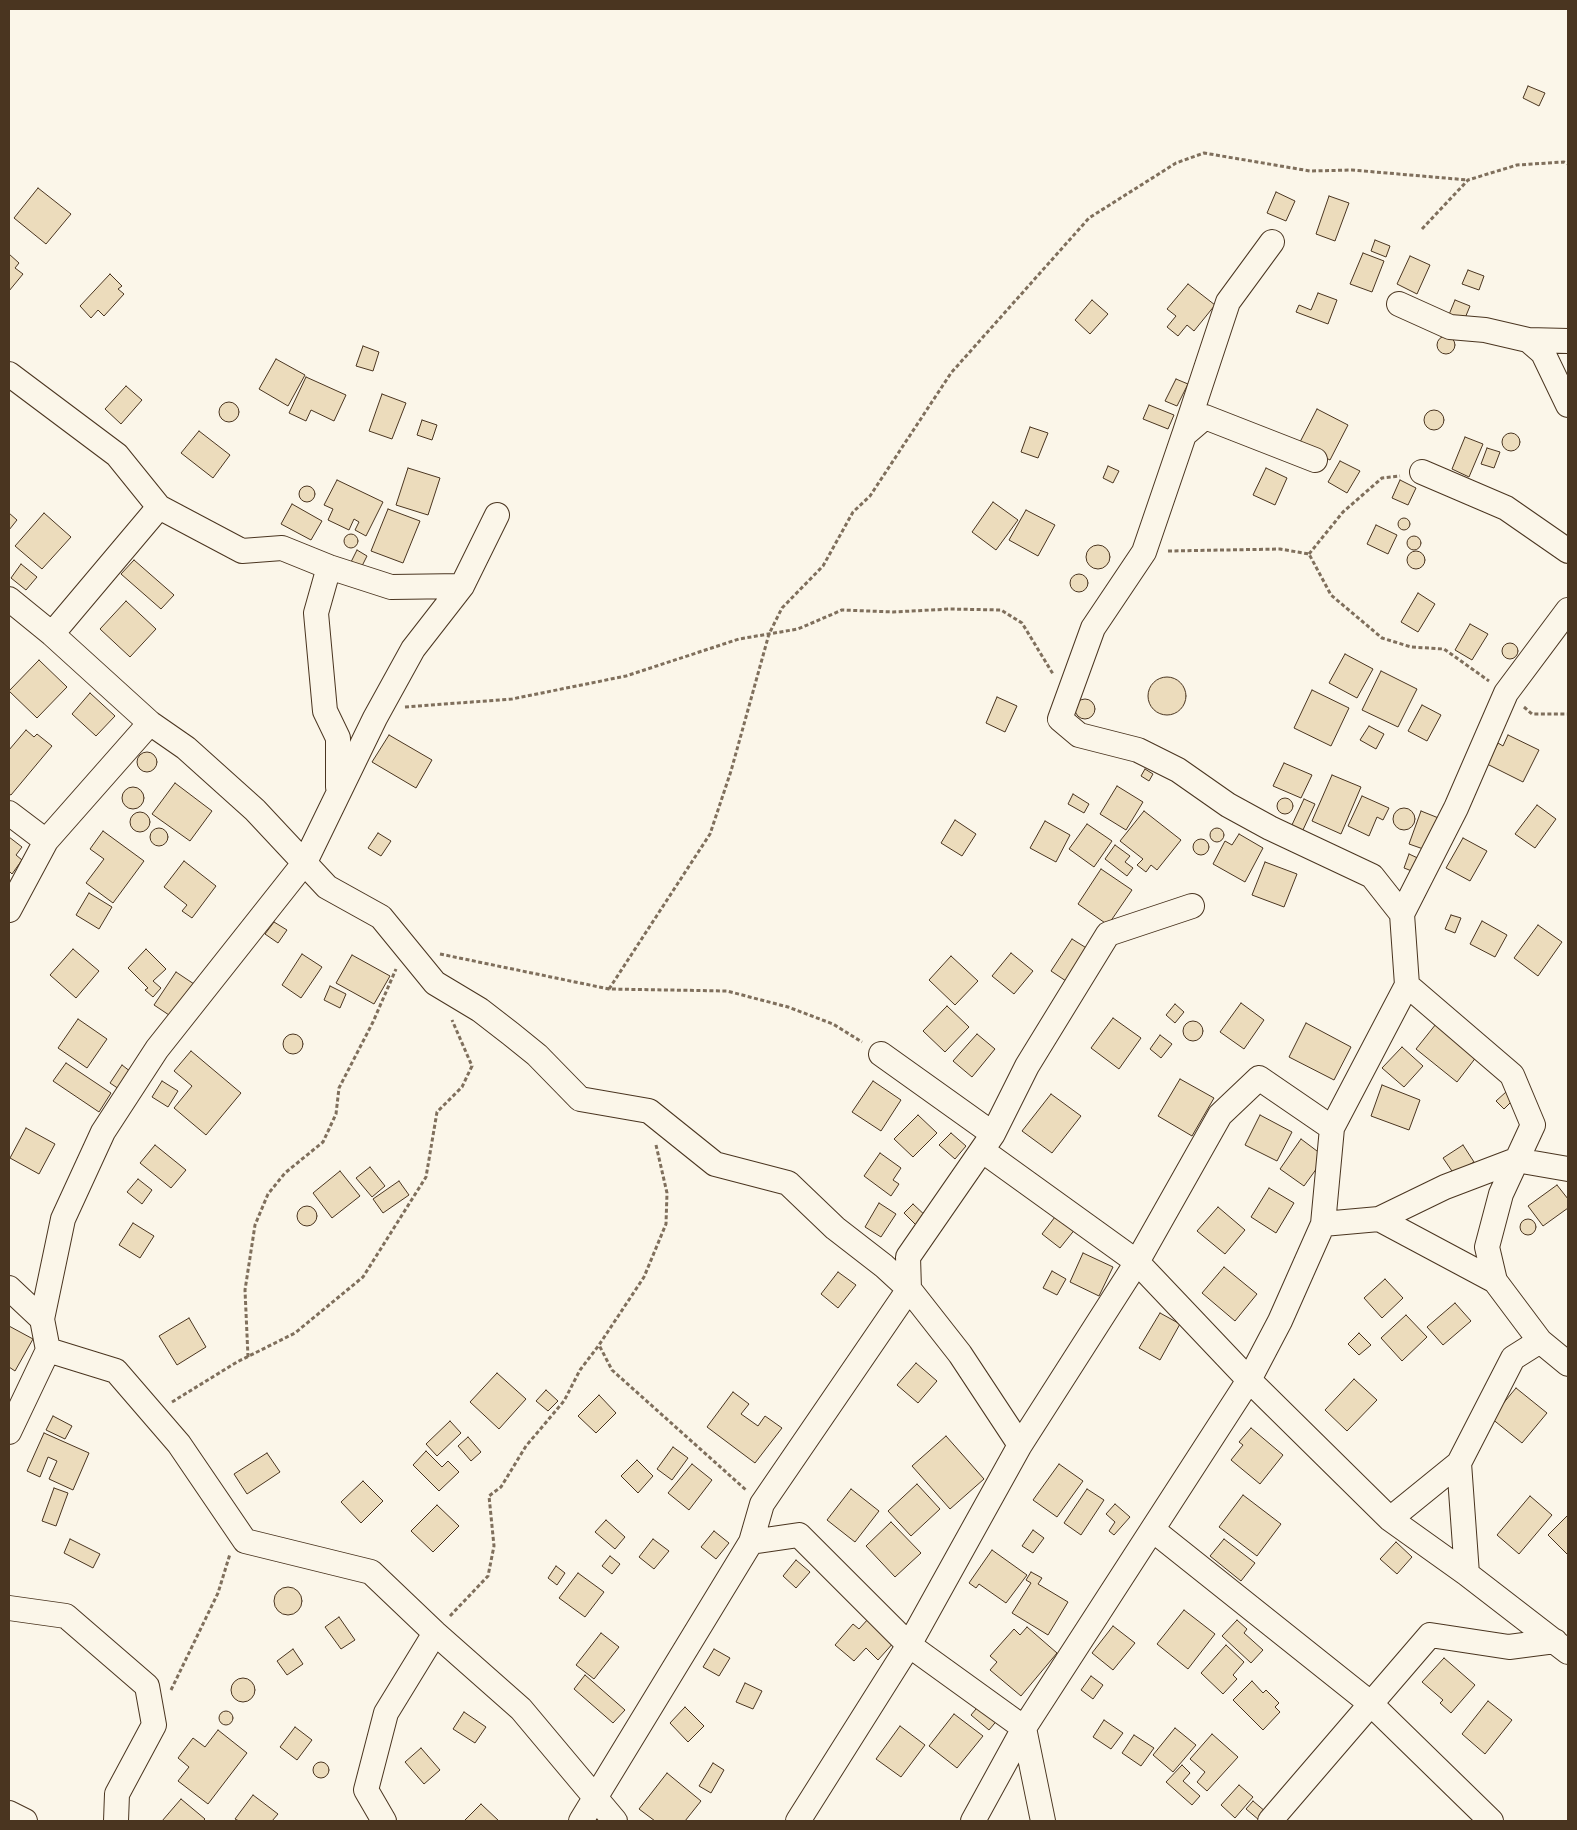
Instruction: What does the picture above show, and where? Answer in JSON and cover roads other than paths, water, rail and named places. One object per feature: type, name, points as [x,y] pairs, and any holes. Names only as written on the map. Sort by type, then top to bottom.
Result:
[{"type":"street","points":[[1272,242],[1228,302],[1144,552],[1093,628],[1060,719],[1079,734],[1138,750],[1178,770],[1228,805],[1270,828],[1372,876],[1402,914]]},
{"type":"street","points":[[1399,304],[1450,327],[1485,330],[1528,340],[1568,341]]},
{"type":"street","points":[[1528,340],[1543,353],[1568,405]]},
{"type":"street","points":[[9,374],[117,456],[159,507],[242,551],[282,548],[329,567],[391,587],[462,586]]},
{"type":"street","points":[[1184,435],[1205,417],[1315,460]]},
{"type":"street","points":[[1422,472],[1506,508],[1568,551]]},
{"type":"street","points":[[52,634],[159,507]]},
{"type":"street","points":[[9,1428],[48,1350],[42,1319],[64,1219],[104,1132],[157,1048],[305,862],[380,709],[413,649],[462,586],[497,515]]},
{"type":"street","points":[[329,567],[316,613],[325,710],[338,738],[338,794]]},
{"type":"street","points":[[9,599],[52,634],[150,723],[186,748],[234,791],[305,862],[327,887],[381,917],[435,983],[480,1010],[511,1034],[580,1099],[649,1110],[715,1164],[788,1183],[835,1228],[884,1266],[908,1290],[960,1354],[1020,1445]]},
{"type":"street","points":[[973,1821],[1024,1728],[1249,1380],[1280,1321],[1323,1224],[1332,1128],[1407,985],[1402,914],[1456,808],[1506,693],[1555,631],[1568,610]]},
{"type":"street","points":[[9,910],[46,841],[150,723]]},
{"type":"street","points":[[9,813],[46,841]]},
{"type":"street","points":[[581,1821],[750,1542],[762,1504],[908,1290],[908,1256],[988,1142],[1027,1066],[1108,934],[1192,906]]},
{"type":"street","points":[[1407,985],[1512,1075],[1533,1125],[1501,1194],[1487,1247],[1495,1281],[1540,1341],[1568,1364]]},
{"type":"street","points":[[880,1054],[1137,1262],[1249,1380],[1390,1519],[1467,1574],[1562,1647]]},
{"type":"street","points":[[798,1821],[910,1644],[1020,1445],[1137,1262],[1220,1115],[1259,1078],[1332,1128]]},
{"type":"street","points":[[1323,1224],[1379,1219],[1445,1187],[1516,1160],[1568,1169]]},
{"type":"street","points":[[1379,1219],[1495,1281]]},
{"type":"street","points":[[9,1288],[42,1319]]},
{"type":"street","points":[[1390,1519],[1459,1463],[1513,1358],[1540,1341]]},
{"type":"street","points":[[48,1350],[116,1372],[179,1444],[245,1541],[371,1572],[435,1633],[521,1709],[615,1821]]},
{"type":"street","points":[[1459,1463],[1467,1574]]},
{"type":"street","points":[[1153,1530],[1370,1703],[1491,1821]]},
{"type":"street","points":[[750,1542],[799,1535],[910,1644],[1024,1728],[1043,1821]]},
{"type":"street","points":[[9,1608],[66,1616],[147,1686],[154,1725],[117,1794],[116,1821]]},
{"type":"street","points":[[384,1821],[366,1790],[386,1713],[435,1633]]},
{"type":"street","points":[[1270,1821],[1430,1635],[1509,1647],[1562,1647]]},
{"type":"street","points":[[9,1812],[25,1821]]}]
